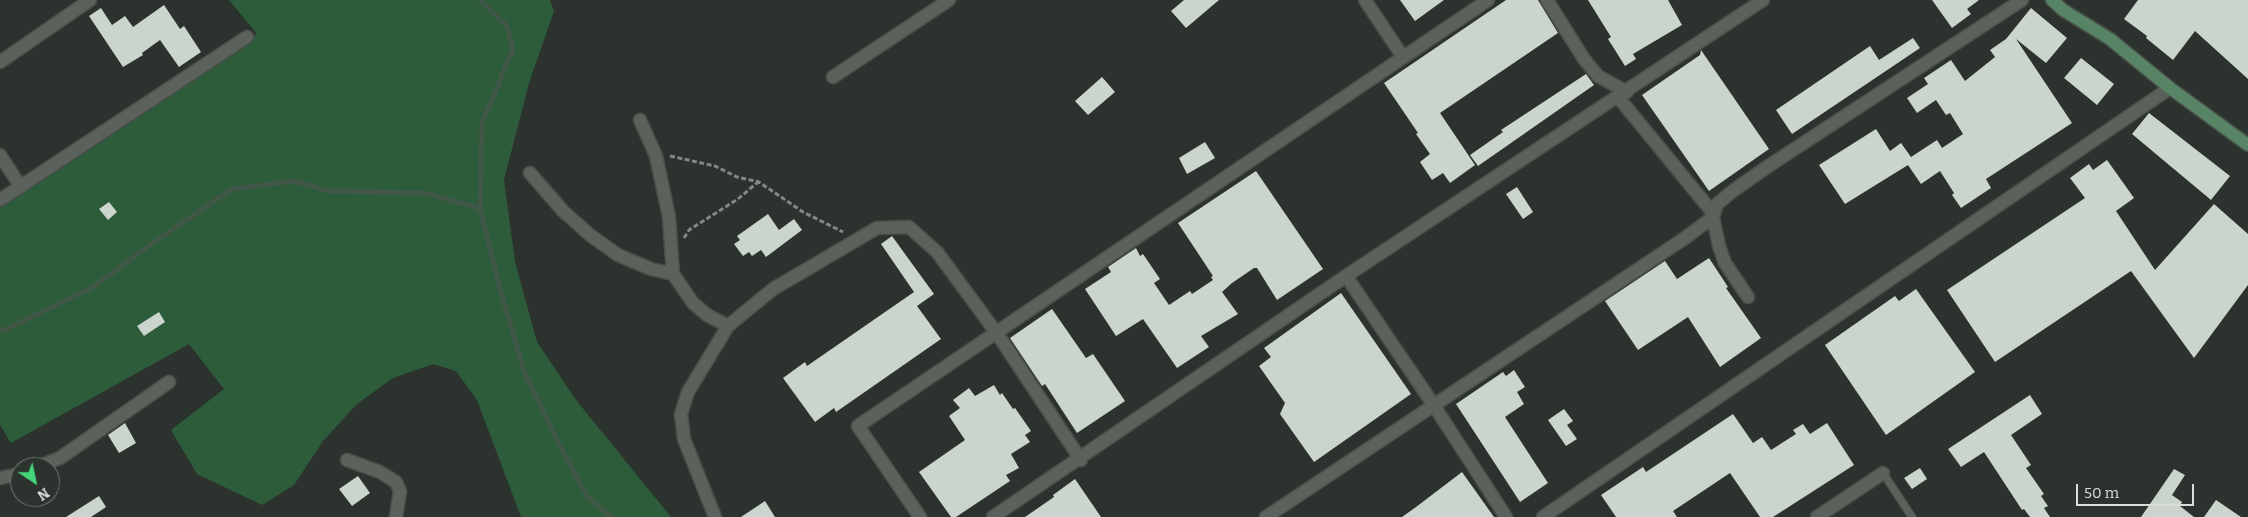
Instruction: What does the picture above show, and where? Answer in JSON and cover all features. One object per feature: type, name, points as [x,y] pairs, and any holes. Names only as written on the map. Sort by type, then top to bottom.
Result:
[{"type":"main road","points":[[2052,0],[2063,10],[2110,39],[2170,88],[2248,144]]},
{"type":"street","points":[[0,62],[90,0]]},
{"type":"street","points":[[833,76],[949,0]]},
{"type":"street","points":[[1365,0],[1403,57]]},
{"type":"street","points":[[920,517],[858,426],[1488,0]]},
{"type":"street","points":[[1547,0],[1584,58],[1598,76],[1623,94],[1713,215]]},
{"type":"street","points":[[993,517],[1346,276],[1764,0]]},
{"type":"street","points":[[1748,297],[1725,263],[1715,234],[1713,215],[1717,204],[1734,190],[2022,0]]},
{"type":"street","points":[[0,200],[247,37]]},
{"type":"street","points":[[1543,517],[2170,88]]},
{"type":"street","points":[[640,120],[655,154],[669,216],[673,274],[694,303],[707,315],[728,326]]},
{"type":"street","points":[[0,155],[21,187]]},
{"type":"street","points":[[530,173],[563,211],[590,235],[618,255],[652,269],[673,274]]},
{"type":"street","points":[[1266,517],[1685,238],[1713,215]]},
{"type":"street","points":[[715,517],[684,439],[681,414],[688,392],[728,326],[773,289],[876,228],[909,227],[937,252],[998,335],[1082,460]]},
{"type":"street","points":[[1346,276],[1433,404],[1506,517]]},
{"type":"street","points":[[60,458],[169,382]]},
{"type":"street","points":[[347,460],[380,472],[396,482],[400,492],[396,517]]},
{"type":"street","points":[[1817,517],[1883,473]]},
{"type":"lane","points":[[1883,473],[1912,517]]},
{"type":"path","points":[[655,154],[677,156],[715,166],[737,177],[759,182],[803,212],[857,239]]},
{"type":"path","points":[[672,260],[679,244],[689,230],[738,199],[759,182]]},
{"type":"green space","points":[[229,0],[550,0],[554,11],[529,83],[504,180],[515,262],[537,342],[576,400],[671,517],[521,517],[477,400],[456,371],[433,364],[393,378],[357,404],[323,441],[294,485],[262,505],[197,474],[171,430],[224,389],[189,344],[11,443],[0,425],[0,202],[257,34]]},
{"type":"building","points":[[1184,0],[1219,0],[1186,28],[1171,11]]},
{"type":"building","points":[[1400,0],[1444,0],[1415,21]]},
{"type":"building","points":[[1506,0],[1538,0],[1558,33],[1440,113],[1475,165],[1450,183],[1443,173],[1432,180],[1420,162],[1430,154],[1384,83]]},
{"type":"building","points":[[1588,0],[1668,0],[1682,25],[1633,54],[1636,59],[1625,66],[1608,39],[1611,37]]},
{"type":"building","points":[[1932,0],[1979,0],[1967,9],[1971,14],[1952,28]]},
{"type":"building","points":[[2138,0],[2248,0],[2248,79],[2195,31],[2173,60],[2146,38],[2147,36],[2124,19]]},
{"type":"building","points":[[164,5],[180,29],[184,26],[201,52],[179,67],[160,40],[142,53],[143,55],[123,67],[89,16],[101,8],[112,25],[125,16],[133,27]]},
{"type":"building","points":[[2031,8],[2067,38],[2046,63],[2016,39],[2072,123],[1986,179],[1991,188],[1961,208],[1940,171],[1921,184],[1908,165],[1845,204],[1819,165],[1876,129],[1890,151],[1901,143],[1911,157],[1937,140],[1942,148],[1963,134],[1950,113],[1946,115],[1936,100],[1917,113],[1907,98],[1928,84],[1924,78],[1951,60],[1965,81],[1995,57],[1990,50],[2006,39]]},
{"type":"building","points":[[1913,38],[1920,48],[1792,134],[1776,110],[1870,46],[1879,60]]},
{"type":"building","points":[[1701,50],[1769,149],[1709,191],[1642,95],[1700,55]]},
{"type":"building","points":[[2081,58],[2114,84],[2097,105],[2064,78]]},
{"type":"building","points":[[1586,74],[1594,85],[1478,166],[1470,155],[1503,132],[1501,130]]},
{"type":"building","points":[[1102,77],[1115,92],[1088,115],[1075,101]]},
{"type":"building","points":[[2149,113],[2230,176],[2211,200],[2132,134]]},
{"type":"building","points":[[1205,142],[1215,158],[1187,174],[1179,158]]},
{"type":"building","points":[[2107,160],[2134,198],[2116,211],[2155,270],[2214,204],[2248,234],[2248,285],[2194,358],[2131,271],[1995,362],[1947,290],[2085,198],[2070,178],[2089,164],[2093,170]]},
{"type":"building","points":[[1256,171],[1323,269],[1277,300],[1257,268],[1254,268],[1222,292],[1238,314],[1201,336],[1209,347],[1177,368],[1143,319],[1116,336],[1085,289],[1111,272],[1108,267],[1136,248],[1140,256],[1143,254],[1160,279],[1154,283],[1169,305],[1190,291],[1192,294],[1213,280],[1211,277],[1213,276],[1178,223]]},
{"type":"building","points":[[1517,187],[1533,212],[1523,219],[1506,194]]},
{"type":"building","points":[[109,202],[117,212],[108,220],[99,209]]},
{"type":"building","points":[[768,214],[779,230],[794,219],[802,230],[766,257],[761,250],[752,256],[749,252],[743,256],[734,244],[740,240],[737,236]]},
{"type":"building","points":[[892,236],[934,294],[917,306],[941,339],[836,412],[834,408],[815,422],[783,378],[805,362],[807,366],[914,292],[881,244]]},
{"type":"building","points":[[1709,258],[1728,287],[1726,288],[1761,338],[1720,367],[1688,317],[1638,350],[1605,301],[1665,261],[1677,279]]},
{"type":"building","points":[[1916,289],[1975,372],[1886,435],[1825,345],[1895,296],[1899,301]]},
{"type":"building","points":[[1341,293],[1411,394],[1314,462],[1280,414],[1285,403],[1259,366],[1271,357],[1264,348]]},
{"type":"building","points":[[1052,309],[1086,358],[1093,354],[1125,401],[1077,433],[1045,384],[1042,386],[1010,338]]},
{"type":"building","points":[[159,312],[165,322],[144,336],[137,326]]},
{"type":"building","points":[[1514,370],[1525,387],[1517,392],[1524,404],[1505,417],[1548,483],[1520,502],[1456,404],[1503,372],[1506,376]]},
{"type":"building","points":[[994,385],[1000,395],[1002,393],[1013,409],[1015,408],[1031,431],[1025,435],[1030,442],[1011,454],[1019,468],[1006,475],[1010,481],[956,517],[951,517],[919,472],[965,440],[949,416],[960,408],[953,400],[969,388],[975,396]]},
{"type":"building","points":[[2030,395],[2042,414],[2011,435],[2031,465],[2026,468],[2044,494],[2041,496],[2048,506],[2044,508],[2050,517],[2030,517],[2024,509],[2022,510],[1984,452],[1961,467],[1948,449]]},
{"type":"building","points":[[1564,409],[1573,421],[1567,425],[1577,439],[1566,446],[1548,420]]},
{"type":"building","points":[[1733,414],[1753,443],[1762,437],[1771,450],[1796,434],[1793,430],[1803,424],[1810,434],[1827,423],[1854,465],[1773,517],[1760,517],[1730,473],[1673,511],[1677,517],[1616,517],[1601,495],[1643,467],[1646,472]]},
{"type":"building","points":[[125,423],[136,443],[119,453],[108,435]]},
{"type":"building","points":[[1920,468],[1927,479],[1912,489],[1904,478]]},
{"type":"building","points":[[2174,469],[2185,475],[2172,495],[2182,502],[2180,506],[2194,517],[2141,517]]},
{"type":"building","points":[[1462,472],[1494,517],[1402,517],[1416,507]]},
{"type":"building","points":[[358,476],[370,493],[352,506],[339,489]]},
{"type":"building","points":[[1075,479],[1101,517],[1025,517],[1054,497],[1053,495]]},
{"type":"building","points":[[99,496],[106,507],[91,517],[66,517]]},
{"type":"building","points":[[2216,500],[2241,517],[2204,517]]},
{"type":"building","points":[[765,501],[775,517],[741,517]]},
{"type":"waterway","points":[[480,0],[507,26],[513,49],[482,123],[480,208],[498,282],[525,374],[587,496],[611,517]]},
{"type":"waterway","points":[[0,332],[93,287],[154,242],[232,189],[295,181],[328,191],[424,193],[480,208]]}]
